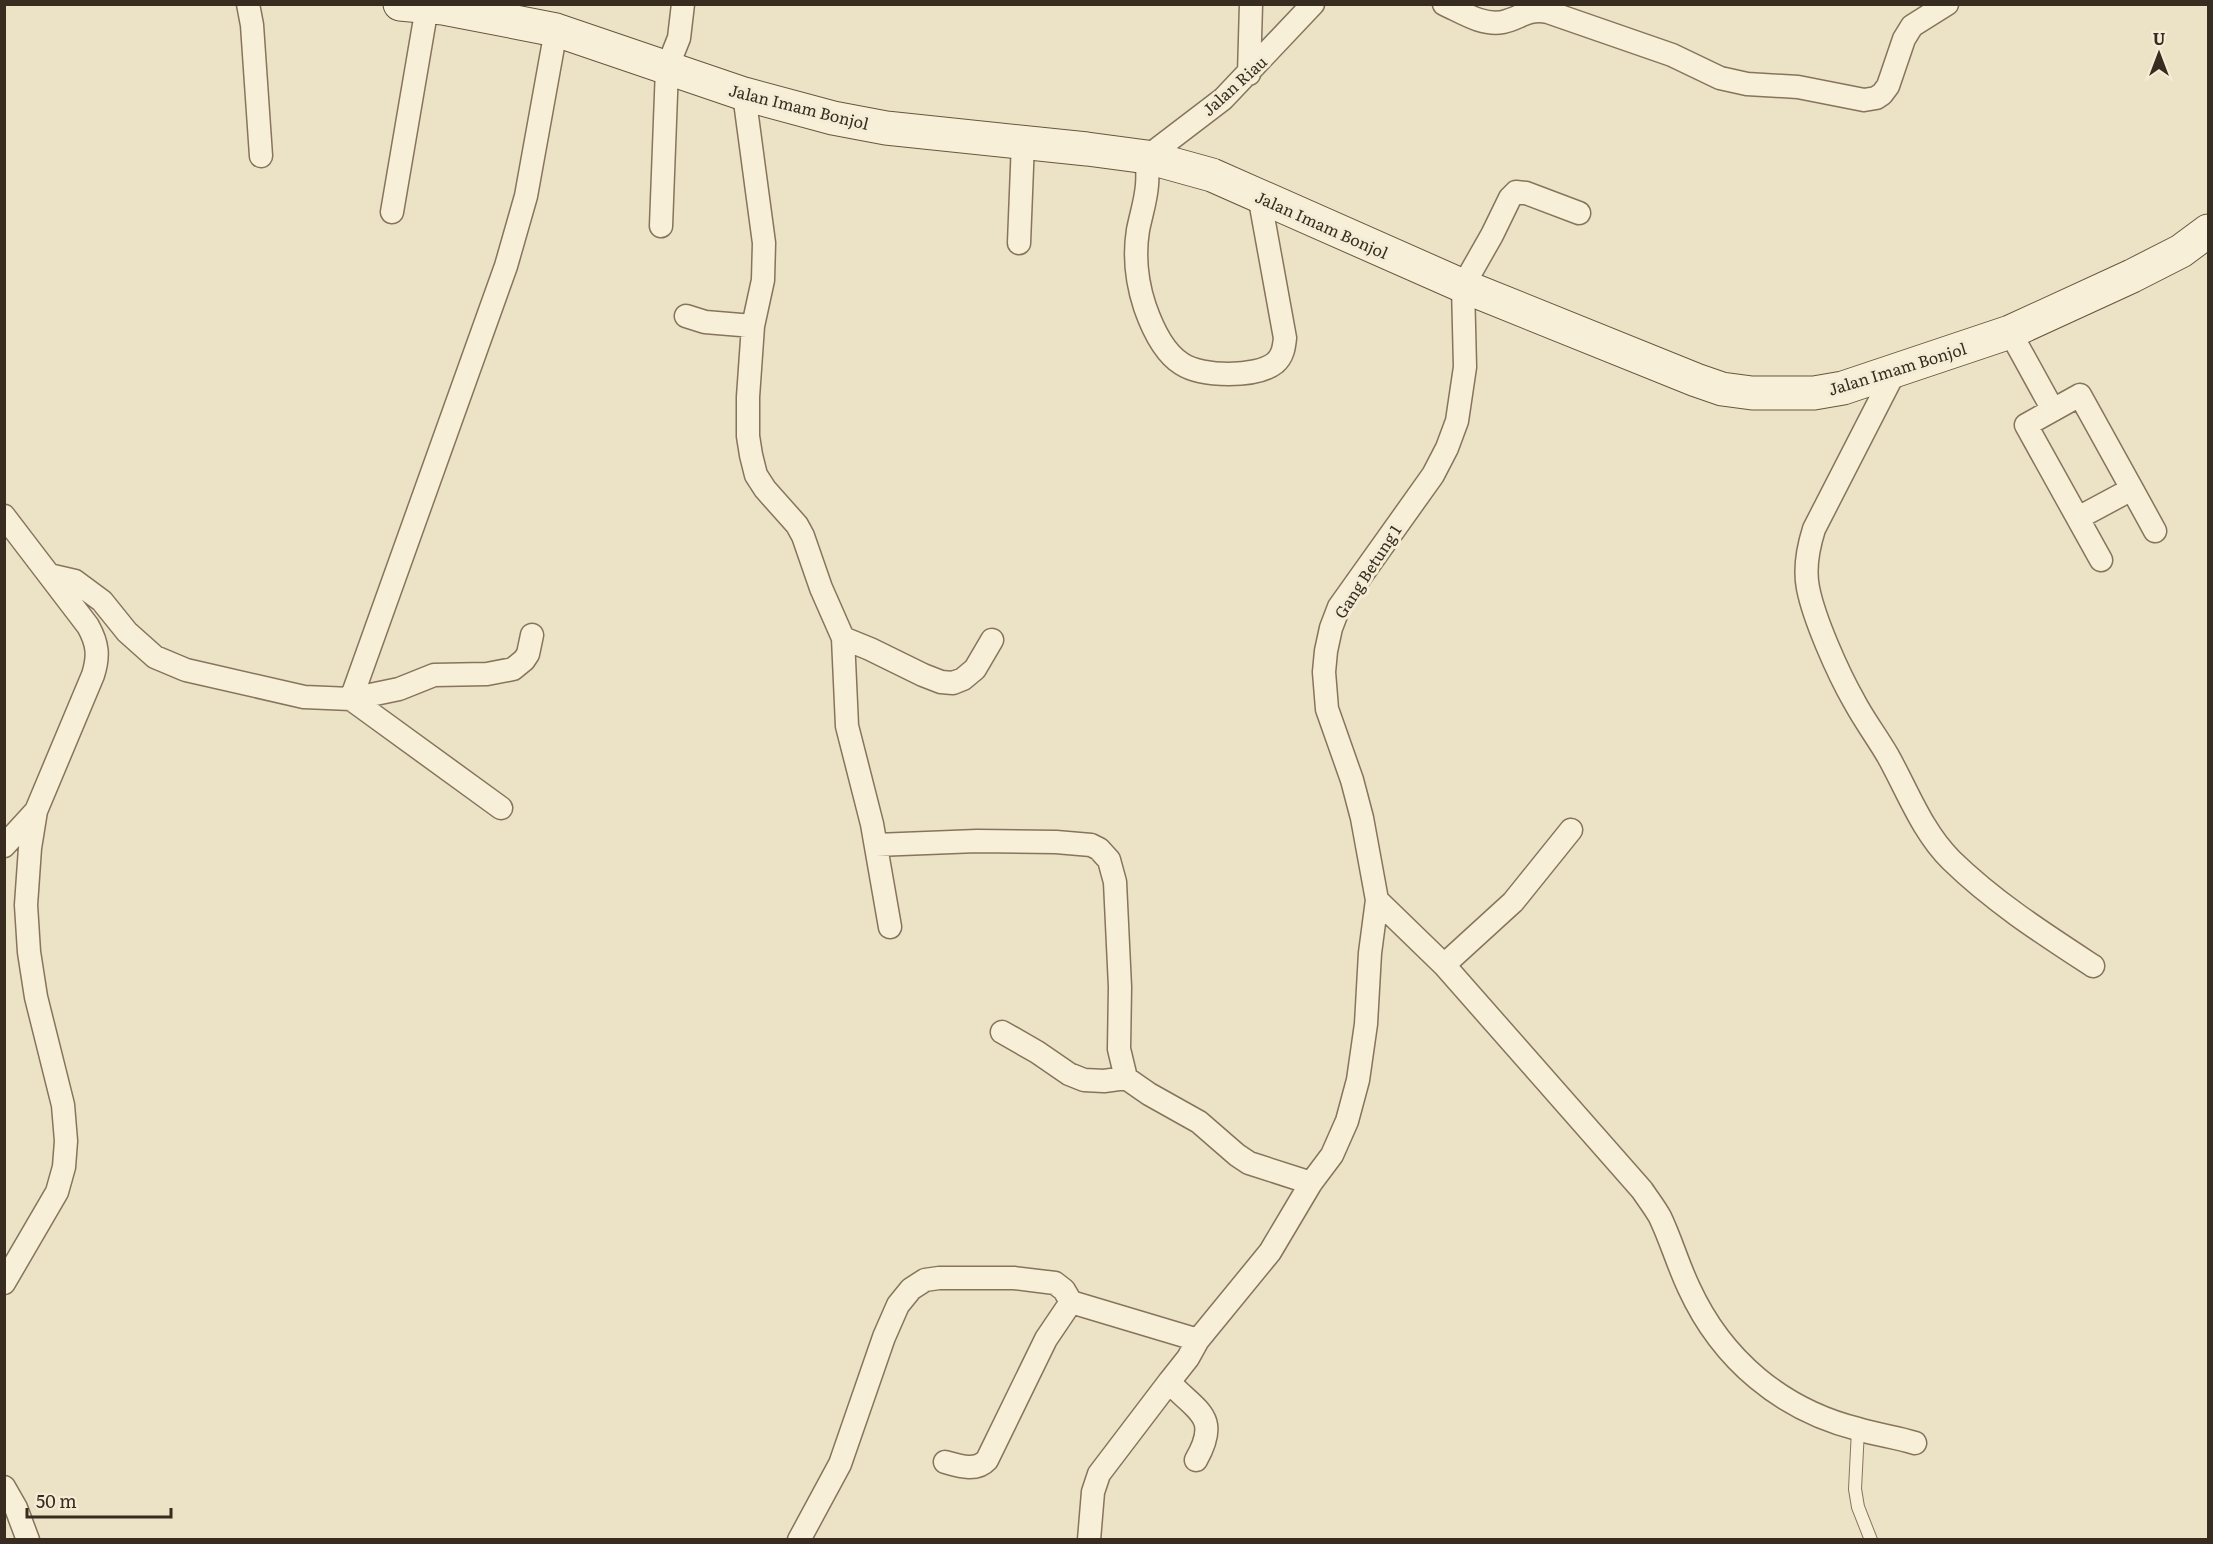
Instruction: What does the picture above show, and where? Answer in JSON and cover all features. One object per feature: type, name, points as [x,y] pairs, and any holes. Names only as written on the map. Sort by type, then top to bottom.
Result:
[{"type":"main road","name":"Jalan Imam Bonjol","points":[[428,6],[556,30],[744,94],[833,118],[886,128],[1147,157],[1212,175],[1462,286],[1722,389],[1761,394],[1814,393],[1843,388],[2010,332],[2171,256],[2208,231]]},
{"type":"street","points":[[248,4],[252,25],[261,156]]},
{"type":"street","points":[[661,226],[667,68],[679,38],[683,4]]},
{"type":"street","points":[[1249,74],[1251,4]]},
{"type":"street","name":"Jalan Riau","points":[[1147,157],[1223,99],[1313,4]]},
{"type":"street","points":[[1444,4],[1475,18],[1494,22],[1533,11],[1548,12],[1672,55],[1720,78],[1747,84],[1798,87],[1864,100],[1876,98],[1888,86],[1904,39],[1912,26],[1947,4]]},
{"type":"street","points":[[392,212],[428,6]]},
{"type":"street","points":[[351,699],[506,266],[526,196],[556,30]]},
{"type":"street","points":[[744,94],[764,243],[763,280],[753,326],[748,397],[748,426],[756,475],[765,489],[797,525],[803,536],[843,638],[847,726],[876,845],[890,927]]},
{"type":"street","points":[[1019,243],[1023,142]]},
{"type":"street","points":[[1147,157],[1147,187],[1137,233],[1138,280],[1145,308],[1166,349],[1183,365],[1194,369],[1207,372],[1246,373],[1266,368],[1276,362],[1284,348],[1285,338],[1259,195]]},
{"type":"street","points":[[1462,286],[1513,194],[1526,193],[1579,213]]},
{"type":"street","name":"Gang Betung 1","points":[[1089,1539],[1093,1492],[1099,1474],[1188,1358],[1198,1340],[1270,1252],[1336,1146],[1347,1121],[1358,1080],[1366,1024],[1370,953],[1377,900],[1362,818],[1352,780],[1327,709],[1324,672],[1326,651],[1339,607],[1433,475],[1447,448],[1457,421],[1465,367],[1462,286]]},
{"type":"street","points":[[686,316],[705,322],[753,326]]},
{"type":"street","points":[[2010,332],[2053,410]]},
{"type":"street","points":[[1895,371],[1814,529],[1807,572],[1813,604],[1854,701],[1887,755],[1924,826],[1950,859],[1997,900],[2093,966]]},
{"type":"street","points":[[2101,560],[2026,425],[2053,410],[2080,396],[2155,531]]},
{"type":"street","points":[[2078,518],[2132,489]]},
{"type":"street","points":[[4,516],[88,627],[95,639],[98,652],[93,675],[36,811],[30,848],[26,905],[29,952],[36,997],[57,1077],[66,1141],[64,1167],[57,1192],[4,1283]]},
{"type":"street","points":[[49,575],[75,581],[93,594],[102,601],[127,632],[155,657],[180,668],[297,696],[351,699],[399,689],[434,675],[487,674],[513,669],[528,654],[532,635]]},
{"type":"street","points":[[843,638],[941,682],[953,683],[963,679],[975,669],[992,640]]},
{"type":"street","points":[[351,699],[501,808]]},
{"type":"street","points":[[4,846],[36,811]]},
{"type":"street","points":[[1444,965],[1513,902],[1571,831]]},
{"type":"street","points":[[876,845],[977,841],[1056,842],[1091,845],[1099,849],[1109,860],[1115,882],[1120,987],[1119,1049],[1126,1078],[1149,1094],[1199,1122],[1249,1162],[1311,1183]]},
{"type":"street","points":[[1377,900],[1444,965],[1642,1190],[1659,1216],[1689,1289],[1708,1324],[1720,1340],[1769,1390],[1795,1405],[1858,1430],[1915,1443]]},
{"type":"street","points":[[1002,1032],[1069,1074],[1084,1080],[1104,1081],[1126,1078]]},
{"type":"street","points":[[800,1539],[840,1464],[898,1305],[911,1289],[925,1280],[1014,1278],[1054,1283],[1064,1290],[1071,1302],[1198,1340]]},
{"type":"street","points":[[945,1462],[968,1467],[979,1466],[987,1460],[1040,1349],[1071,1302]]},
{"type":"street","points":[[1169,1382],[1201,1413],[1207,1424],[1206,1441],[1196,1460]]},
{"type":"street","points":[[4,1487],[16,1508],[28,1539]]},
{"type":"lane","points":[[1858,1430],[1855,1489],[1858,1507],[1871,1539]]}]
